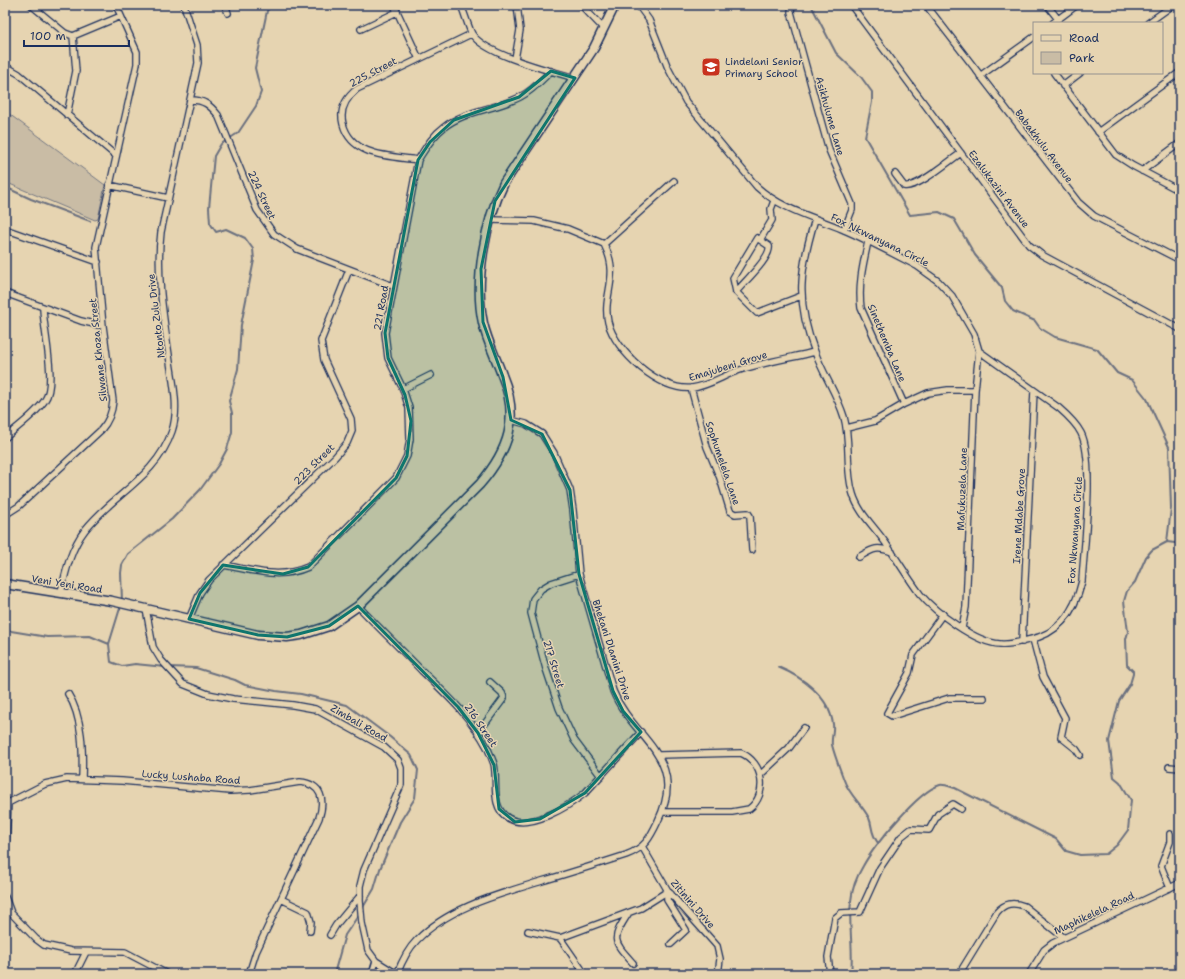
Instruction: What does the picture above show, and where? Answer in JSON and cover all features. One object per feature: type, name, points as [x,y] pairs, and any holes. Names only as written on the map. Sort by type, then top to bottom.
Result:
[{"type":"street","points":[[31,5],[60,29],[73,36]]},
{"type":"street","name":"Silwane Khoza Street","points":[[5,515],[19,506],[102,430],[113,411],[96,247],[115,155],[137,64],[137,52],[116,5]]},
{"type":"street","name":"Ntonto Zulu Drive","points":[[61,592],[69,562],[85,530],[99,514],[143,477],[166,446],[172,430],[175,413],[174,390],[159,270],[161,232],[198,63],[197,44],[184,5]]},
{"type":"street","points":[[225,5],[228,13]]},
{"type":"street","points":[[394,5],[419,59]]},
{"type":"street","points":[[461,5],[471,34],[490,48],[515,59],[575,78]]},
{"type":"street","points":[[515,59],[520,30],[517,5]]},
{"type":"street","points":[[581,5],[604,29]]},
{"type":"street","name":"Veni Yeni Road","points":[[5,584],[112,601],[258,635],[301,635],[329,626],[358,606],[480,484],[492,471],[506,446],[511,420],[508,396],[503,377],[483,322],[481,269],[489,220],[495,201],[504,183],[575,78],[604,29],[615,5]]},
{"type":"street","name":"Fox Nkwanyana Circle","points":[[638,5],[649,20],[668,68],[686,102],[751,180],[774,201],[844,230],[917,266],[944,287],[952,296],[974,334],[979,351],[1068,415],[1081,432],[1088,458],[1082,581],[1079,594],[1068,617],[1052,632],[1022,642],[998,644],[981,639],[962,628],[921,595],[854,498],[851,483],[847,428],[843,414],[815,352],[806,322],[801,296],[804,259],[815,219]]},
{"type":"street","name":"Asikhulume Lane","points":[[792,5],[791,12],[829,150],[852,204],[852,210],[844,230]]},
{"type":"street","name":"Ezalukazini Avenue","points":[[851,5],[1035,250],[1180,329]]},
{"type":"street","name":"Babakhulu Avenue","points":[[926,5],[1078,202],[1094,216],[1180,260]]},
{"type":"street","points":[[1047,5],[1055,21],[1077,5]]},
{"type":"street","points":[[1149,22],[1173,5]]},
{"type":"street","points":[[361,29],[397,12]]},
{"type":"street","points":[[73,36],[121,16]]},
{"type":"street","name":"225 Street","points":[[418,160],[377,154],[362,149],[352,142],[346,133],[342,119],[342,108],[347,97],[357,89],[471,34]]},
{"type":"street","points":[[68,115],[76,71],[73,36]]},
{"type":"street","points":[[980,76],[1032,39]]},
{"type":"street","points":[[5,66],[19,74],[115,155]]},
{"type":"street","name":"221 Road","points":[[223,565],[269,574],[283,574],[302,569],[317,559],[396,478],[408,456],[410,439],[409,408],[403,389],[388,358],[385,333],[418,160],[442,128],[454,120],[519,98],[539,84],[551,71]]},
{"type":"street","points":[[1098,132],[1180,72]]},
{"type":"street","points":[[1055,74],[1116,155],[1180,191]]},
{"type":"street","points":[[1063,86],[1079,74]]},
{"type":"street","name":"224 Street","points":[[191,100],[201,100],[210,106],[218,115],[231,143],[257,210],[274,234],[298,250],[393,286]]},
{"type":"street","points":[[1142,171],[1180,143]]},
{"type":"street","points":[[895,174],[904,186],[911,186],[920,182],[961,153]]},
{"type":"street","points":[[489,220],[534,221],[568,229],[604,244],[674,181]]},
{"type":"street","points":[[109,185],[168,198]]},
{"type":"street","points":[[760,240],[772,220],[771,209],[774,201]]},
{"type":"street","points":[[5,229],[98,262]]},
{"type":"street","points":[[736,292],[765,259],[770,251],[769,246],[760,240],[755,239],[737,269],[733,281],[736,292],[757,313],[801,296]]},
{"type":"street","name":"Sinethemba Lane","points":[[868,242],[860,281],[859,295],[862,308],[904,404]]},
{"type":"street","name":"Emajubeni Grove","points":[[604,244],[609,254],[612,266],[607,315],[608,323],[618,342],[632,360],[654,377],[669,384],[691,388],[739,370],[815,352]]},
{"type":"street","name":"223 Street","points":[[189,619],[200,593],[209,580],[335,457],[347,443],[352,431],[351,419],[324,360],[321,341],[349,270]]},
{"type":"street","points":[[5,293],[81,320],[103,326]]},
{"type":"street","points":[[5,438],[38,409],[49,393],[50,372],[43,307]]},
{"type":"street","name":"Mafukuzela Lane","points":[[962,628],[966,607],[975,390],[979,351]]},
{"type":"street","points":[[403,389],[431,375]]},
{"type":"street","name":"Sophumelela Lane","points":[[691,388],[702,430],[730,510],[735,514],[748,513],[750,516],[752,550]]},
{"type":"street","points":[[847,428],[875,421],[904,404],[928,393],[939,391],[975,390]]},
{"type":"street","name":"Irene Mdabe Grove","points":[[1022,642],[1034,390]]},
{"type":"street","name":"Bhekani Dlamini Drive","points":[[511,420],[526,424],[542,434],[557,460],[571,497],[579,574],[613,690],[621,709],[659,755],[667,780],[663,812],[643,848]]},
{"type":"street","points":[[860,557],[876,548],[882,548],[892,552]]},
{"type":"street","name":"217 Street","points":[[579,574],[551,583],[542,589],[533,599],[531,612],[546,669],[559,708],[574,740],[601,776]]},
{"type":"street","name":"216 Street","points":[[358,606],[458,707],[478,733],[487,747],[494,765],[496,802],[503,814],[515,822],[540,819],[558,810],[585,793],[641,732]]},
{"type":"street","name":"Zimbali Road","points":[[146,609],[153,647],[161,660],[183,684],[208,694],[315,709],[346,725],[392,754],[401,768],[401,785],[364,870],[360,898],[362,923],[368,950],[376,961],[397,974]]},
{"type":"street","points":[[943,614],[913,655],[907,678],[888,709],[888,714],[892,716],[949,698],[984,698]]},
{"type":"street","points":[[1033,639],[1043,677],[1065,718],[1061,737],[1076,749],[1080,755]]},
{"type":"street","points":[[478,733],[504,698],[502,693],[490,682]]},
{"type":"street","points":[[68,694],[76,707],[82,753],[82,779]]},
{"type":"street","points":[[760,775],[789,748],[804,728]]},
{"type":"street","points":[[659,755],[741,753],[751,758],[756,763],[760,775],[759,796],[749,809],[732,812],[663,812]]},
{"type":"street","points":[[1169,767],[1180,768]]},
{"type":"street","name":"Lucky Lushaba Road","points":[[6,802],[45,784],[58,780],[82,779],[230,791],[250,790],[300,782],[312,784],[321,794],[321,810],[314,830],[256,952],[249,974]]},
{"type":"street","points":[[5,864],[6,802]]},
{"type":"street","points":[[830,974],[828,957],[835,918],[844,913],[860,912],[880,868],[904,833],[914,829],[929,830],[938,814],[953,804],[961,809]]},
{"type":"street","points":[[1170,834],[1170,842],[1161,866],[1170,888]]},
{"type":"street","points":[[397,974],[406,954],[418,939],[433,927],[458,912],[501,894],[626,855],[643,848]]},
{"type":"street","name":"Zitinini Drive","points":[[643,848],[669,892],[717,946],[720,959],[718,974]]},
{"type":"street","name":"Maphikelela Road","points":[[1029,974],[1044,950],[1053,943],[1180,883]]},
{"type":"street","points":[[528,931],[560,938],[628,914],[642,908],[669,892]]},
{"type":"street","points":[[669,892],[667,897],[670,906],[686,930],[672,944]]},
{"type":"street","points":[[5,897],[11,913],[36,939],[44,945],[62,950],[86,952],[125,952],[167,974]]},
{"type":"street","points":[[330,935],[336,925],[360,898]]},
{"type":"street","points":[[281,899],[308,912],[311,922],[310,931]]},
{"type":"street","points":[[959,974],[997,912],[1007,904],[1017,903],[1024,906],[1063,937]]},
{"type":"street","points":[[628,914],[617,930],[615,938],[619,948],[633,963]]},
{"type":"street","points":[[560,938],[584,974]]},
{"type":"street","points":[[75,974],[86,952]]},
{"type":"street","points":[[372,974],[376,961]]},
{"type":"highlighted area","points":[[551,71],[575,78],[495,201],[481,269],[483,322],[503,377],[511,420],[542,434],[570,490],[579,574],[613,691],[623,711],[641,732],[585,793],[540,819],[515,822],[499,809],[494,765],[478,733],[458,707],[358,606],[329,626],[287,637],[258,635],[189,619],[200,593],[223,565],[283,574],[308,567],[396,478],[407,456],[411,421],[405,395],[388,358],[385,333],[418,160],[430,142],[454,120],[519,97]]},
{"type":"green space","points":[[5,111],[105,185],[98,219],[95,220],[5,182]]},
{"type":"waterway","points":[[122,601],[122,565],[128,554],[172,519],[200,490],[219,464],[227,449],[232,432],[232,413],[229,401],[238,369],[241,325],[254,260],[253,249],[245,238],[226,229],[216,232],[210,223],[209,208],[214,156],[221,144],[238,133],[256,106],[261,92],[255,68],[267,11],[271,5]]},
{"type":"waterway","points":[[811,5],[836,53],[861,77],[872,92],[872,102],[865,137],[910,215],[939,212],[954,219],[975,255],[1002,288],[1005,301],[1013,311],[1035,321],[1040,328],[1055,337],[1097,349],[1117,373],[1132,380],[1147,399],[1169,447],[1171,508],[1167,542]]},
{"type":"waterway","points":[[5,187],[31,199],[90,221]]},
{"type":"waterway","points":[[851,974],[852,956],[850,910],[852,892],[857,878],[869,857],[886,833],[920,797],[931,789],[940,785],[955,788],[1056,839],[1066,851],[1080,855],[1106,854],[1117,845],[1128,830],[1131,800],[1120,782],[1114,777],[1109,741],[1119,701],[1130,684],[1133,674],[1133,671],[1127,665],[1126,639],[1128,632],[1124,601],[1127,591],[1135,582],[1146,557],[1152,550],[1167,542],[1175,543]]},
{"type":"waterway","points":[[121,605],[109,644],[111,662],[122,666],[135,664],[165,667]]},
{"type":"waterway","points":[[5,630],[47,637],[90,636],[109,644]]},
{"type":"waterway","points":[[170,667],[196,668],[235,680],[245,685],[301,694],[347,705],[390,737],[411,755],[418,770],[415,798],[400,822],[380,869],[374,889],[362,909]]},
{"type":"waterway","points":[[778,667],[805,682],[820,696],[826,705],[833,724],[832,745],[844,780],[849,790],[869,818],[874,836],[878,843]]},
{"type":"waterway","points":[[334,974],[345,935],[360,913]]},
{"type":"place","name":"Lindelani Senior Primary School","points":[[711,67]]}]
